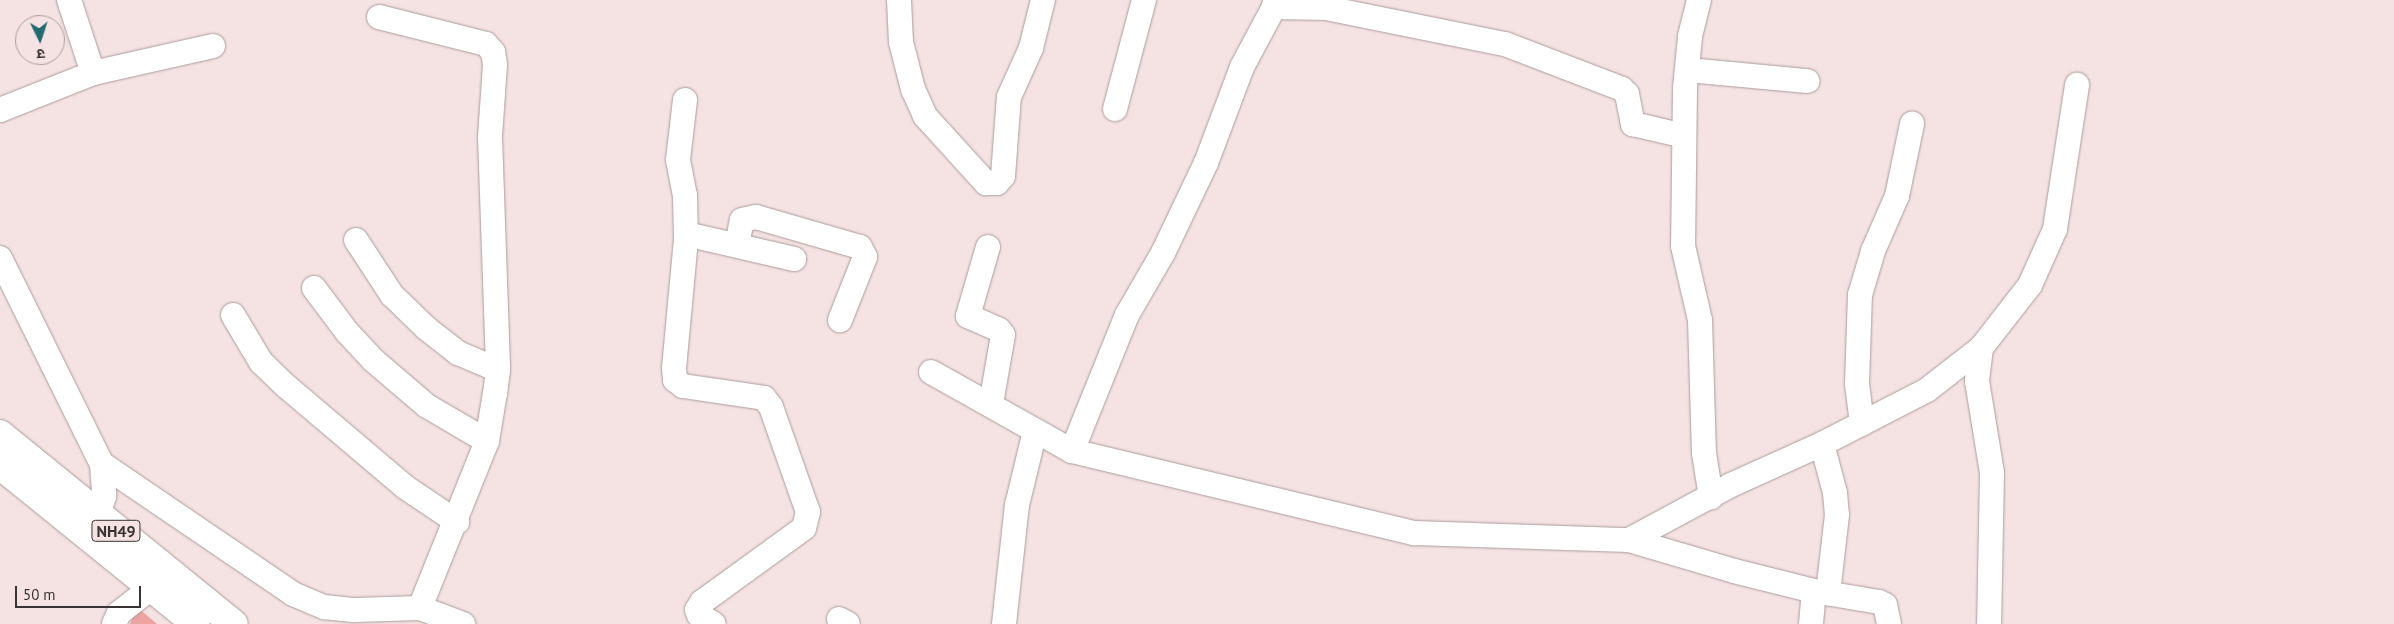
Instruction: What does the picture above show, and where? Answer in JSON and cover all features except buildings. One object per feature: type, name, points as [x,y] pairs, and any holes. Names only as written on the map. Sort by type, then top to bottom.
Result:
[{"type":"highway","name":"NH49","points":[[0,434],[91,524],[151,588],[196,624]]},
{"type":"highway","name":"NH49","points":[[0,465],[91,524],[234,624]]},
{"type":"street","points":[[69,0],[93,73]]},
{"type":"street","points":[[899,0],[901,42],[913,89],[925,116],[986,184],[997,183],[1002,176],[1009,97],[1031,48],[1043,0]]},
{"type":"street","points":[[1115,109],[1144,0]]},
{"type":"street","points":[[1700,0],[1690,37],[1684,136],[1683,246],[1700,320],[1704,453],[1711,497]]},
{"type":"street","points":[[1072,451],[1127,314],[1170,237],[1206,163],[1242,67],[1275,3],[1326,8],[1505,44],[1622,89],[1627,94],[1633,124],[1684,136]]},
{"type":"street","points":[[379,17],[486,44],[493,52],[495,65],[490,137],[498,370],[487,441],[420,608]]},
{"type":"street","points":[[0,110],[93,73],[213,46]]},
{"type":"street","points":[[1688,70],[1807,81]]},
{"type":"street","points":[[1629,540],[1711,497],[1822,444],[1927,390],[1981,348],[2030,285],[2055,229],[2078,85]]},
{"type":"street","points":[[685,100],[678,160],[685,195],[686,234],[674,368],[676,380],[684,386],[764,398],[771,407],[808,512],[804,528],[702,602],[697,610],[700,615],[714,624]]},
{"type":"street","points":[[1862,424],[1857,384],[1860,296],[1873,251],[1897,196],[1912,124]]},
{"type":"street","points":[[737,245],[742,220],[756,217],[860,247],[865,257],[840,320]]},
{"type":"street","points":[[686,234],[794,259]]},
{"type":"street","points":[[356,240],[392,295],[426,328],[458,353],[498,370]]},
{"type":"street","points":[[988,247],[968,316],[999,330],[1003,335],[991,404]]},
{"type":"street","points":[[0,258],[102,464],[104,496],[91,524]]},
{"type":"street","points":[[314,288],[347,332],[373,360],[427,406],[487,441]]},
{"type":"street","points":[[233,315],[261,362],[286,386],[405,487],[456,522]]},
{"type":"street","points":[[1981,348],[1977,381],[1992,473],[1990,624]]},
{"type":"street","points":[[931,372],[1072,451],[1414,533],[1629,540],[1821,592],[1885,605],[1890,624]]},
{"type":"street","points":[[1004,624],[1017,505],[1035,431]]},
{"type":"street","points":[[1811,624],[1821,592],[1836,514],[1835,492],[1822,444]]},
{"type":"street","points":[[102,464],[293,594],[324,607],[355,610],[420,608],[463,624]]},
{"type":"street","points":[[114,624],[119,613],[151,588]]}]
